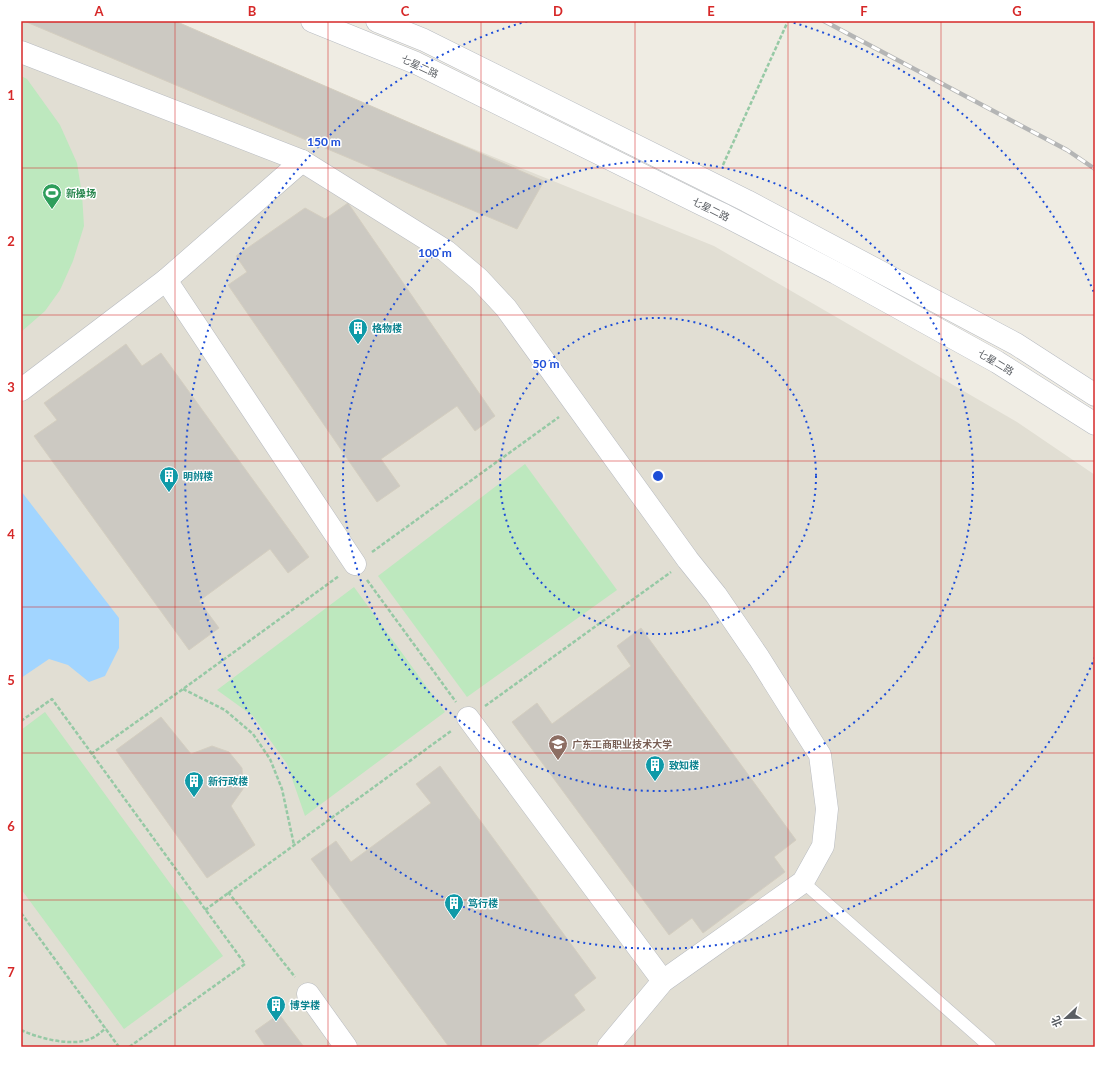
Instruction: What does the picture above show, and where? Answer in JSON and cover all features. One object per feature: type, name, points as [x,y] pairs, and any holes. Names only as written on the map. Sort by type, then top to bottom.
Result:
[{"type":"street","name":"七星二路","points":[[312,21],[416,63],[724,215],[836,273],[996,362],[1095,424]]},
{"type":"street","points":[[377,21],[424,40],[714,184],[1016,344],[1095,395]]},
{"type":"street","points":[[21,52],[302,161],[446,251],[479,279],[506,308],[688,560],[716,595],[759,658],[820,755],[828,809],[823,846],[803,882],[663,981],[608,1047]]},
{"type":"street","points":[[21,390],[166,280],[302,161]]},
{"type":"street","points":[[166,280],[355,564]]},
{"type":"street","points":[[468,718],[663,981]]},
{"type":"street","points":[[308,994],[346,1047]]},
{"type":"lane","points":[[803,882],[990,1047]]},
{"type":"path","points":[[714,184],[788,21]]},
{"type":"path","points":[[91,754],[576,405]]},
{"type":"path","points":[[205,910],[688,560]]},
{"type":"path","points":[[355,564],[468,718]]},
{"type":"path","points":[[183,689],[225,710],[253,734],[270,759],[282,789],[294,845]]},
{"type":"path","points":[[21,722],[52,699],[245,964],[129,1047]]},
{"type":"path","points":[[228,892],[308,994]]},
{"type":"path","points":[[21,913],[119,1047]]},
{"type":"path","points":[[21,1030],[40,1037],[59,1041],[76,1041],[90,1039],[106,1028]]},
{"type":"shaded area","name":"广东工商职业技术大学","points":[[21,21],[157,21],[714,246],[1017,422],[1095,475],[1095,1047],[21,1047]]},
{"type":"green space","name":"新操场","points":[[21,76],[27,79],[60,125],[77,163],[82,194],[84,226],[73,261],[60,290],[45,311],[21,332]]},
{"type":"green space","points":[[525,464],[617,590],[467,697],[378,576]]},
{"type":"green space","points":[[354,587],[445,712],[305,816],[287,764],[253,716],[217,690]]},
{"type":"green space","points":[[45,712],[223,956],[124,1029],[21,889],[21,730]]},
{"type":"water","points":[[21,491],[119,618],[119,648],[105,676],[89,682],[68,665],[49,659],[21,678]]},
{"type":"building","points":[[24,21],[175,21],[544,181],[517,229]]},
{"type":"building","name":"格物楼","points":[[348,203],[495,416],[475,431],[457,406],[381,459],[400,486],[377,502],[228,285],[247,272],[236,256],[305,208],[325,219]]},
{"type":"building","name":"明辨楼","points":[[126,344],[142,366],[161,353],[309,557],[288,573],[270,549],[199,601],[219,628],[189,650],[34,436],[57,420],[44,403]]},
{"type":"building","name":"致知楼","points":[[641,628],[796,840],[774,857],[785,872],[703,933],[692,918],[669,935],[512,722],[537,703],[552,724],[631,666],[617,646]]},
{"type":"building","name":"新行政楼","points":[[161,717],[191,754],[212,746],[229,752],[242,768],[243,789],[231,806],[255,845],[207,878],[116,750]]},
{"type":"building","name":"笃行楼","points":[[440,766],[596,978],[574,995],[585,1010],[535,1047],[449,1047],[311,859],[336,841],[351,862],[431,803],[416,784]]},
{"type":"building","name":"博学楼","points":[[279,1014],[304,1047],[266,1047],[255,1031]]},
{"type":"railway","points":[[824,21],[1067,150],[1095,169]]},
{"type":"place","name":"新操场","points":[[52,210]]},
{"type":"place","name":"格物楼","points":[[358,345]]},
{"type":"place","name":"明辨楼","points":[[169,493]]},
{"type":"place","name":"广东工商职业技术大学","points":[[558,761]]},
{"type":"place","name":"致知楼","points":[[655,782]]},
{"type":"place","name":"新行政楼","points":[[194,798]]},
{"type":"place","name":"笃行楼","points":[[454,920]]},
{"type":"place","name":"博学楼","points":[[276,1022]]}]
